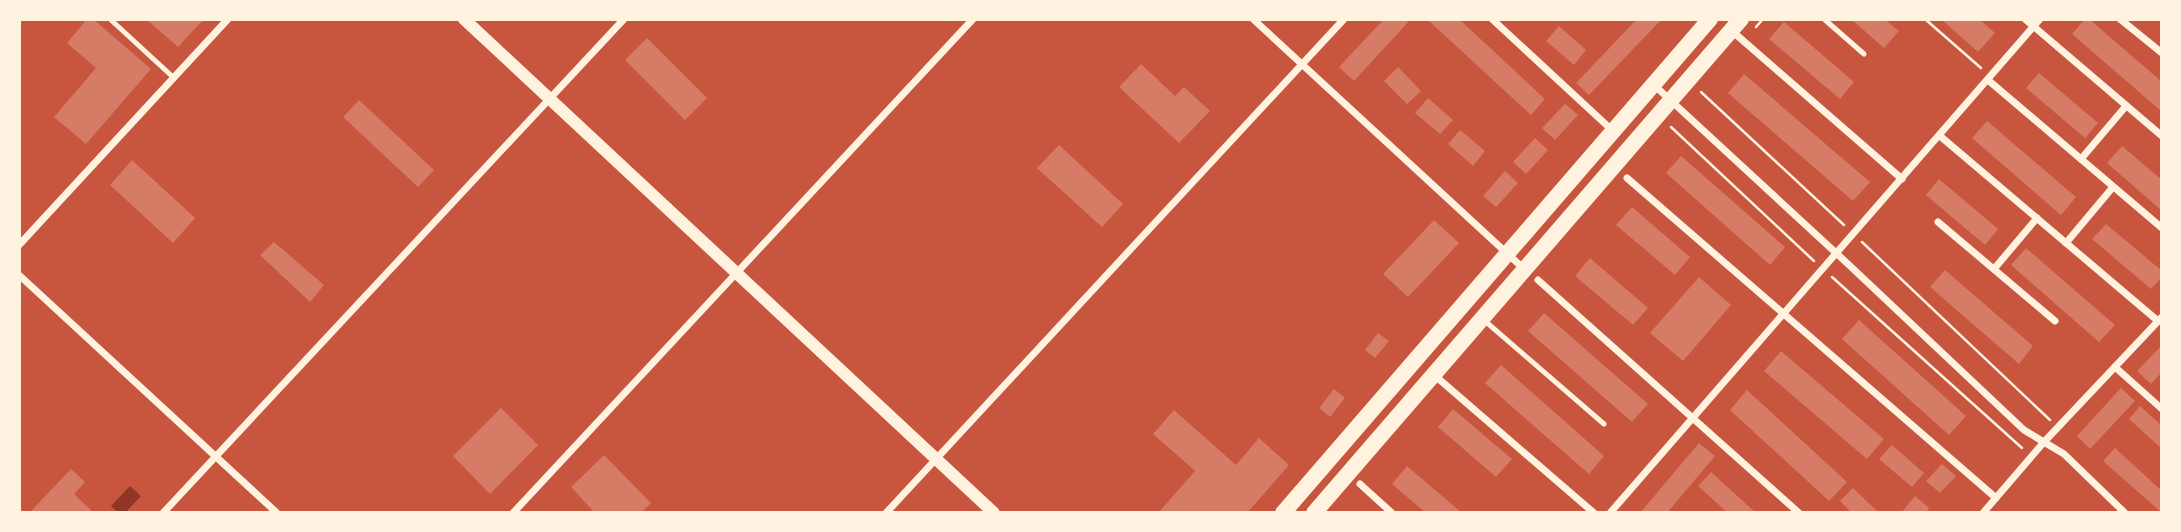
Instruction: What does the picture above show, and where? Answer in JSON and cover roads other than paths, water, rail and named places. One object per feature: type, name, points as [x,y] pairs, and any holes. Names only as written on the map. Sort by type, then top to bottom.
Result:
[{"type":"main road","points":[[1283,513],[1710,19]]},
{"type":"main road","points":[[1314,513],[1737,25]]},
{"type":"street","points":[[19,245],[228,19]]},
{"type":"street","points":[[464,19],[994,513]]},
{"type":"street","points":[[163,513],[624,19]]},
{"type":"street","points":[[513,513],[973,19]]},
{"type":"street","points":[[1253,19],[1524,270]]},
{"type":"street","points":[[886,513],[1344,19]]},
{"type":"street","points":[[1492,19],[1613,131]]},
{"type":"street","points":[[2025,19],[2160,132]]},
{"type":"street","points":[[1610,513],[2040,19]]},
{"type":"street","points":[[2120,19],[2162,53]]},
{"type":"street","points":[[1737,25],[1902,179]]},
{"type":"street","points":[[1990,79],[2162,228]]},
{"type":"street","points":[[1654,85],[2024,430],[2064,454],[2125,513]]},
{"type":"street","points":[[2081,159],[2126,106]]},
{"type":"street","points":[[1940,136],[2160,319],[2044,442],[1983,513]]},
{"type":"street","points":[[1627,178],[1996,498]]},
{"type":"street","points":[[2066,243],[2113,187]]},
{"type":"street","points":[[1994,269],[2037,218]]},
{"type":"street","points":[[1938,222],[2055,321]]},
{"type":"street","points":[[19,275],[278,513]]},
{"type":"street","points":[[1538,280],[1799,513]]},
{"type":"street","points":[[2115,367],[2162,409]]},
{"type":"street","points":[[1433,374],[1594,513]]},
{"type":"street","points":[[1360,484],[1392,513]]},
{"type":"street","points":[[1580,513],[1586,506]]},
{"type":"lane","points":[[110,19],[174,78]]},
{"type":"lane","points":[[1825,19],[1864,54]]},
{"type":"lane","points":[[1482,318],[1604,424]]}]
